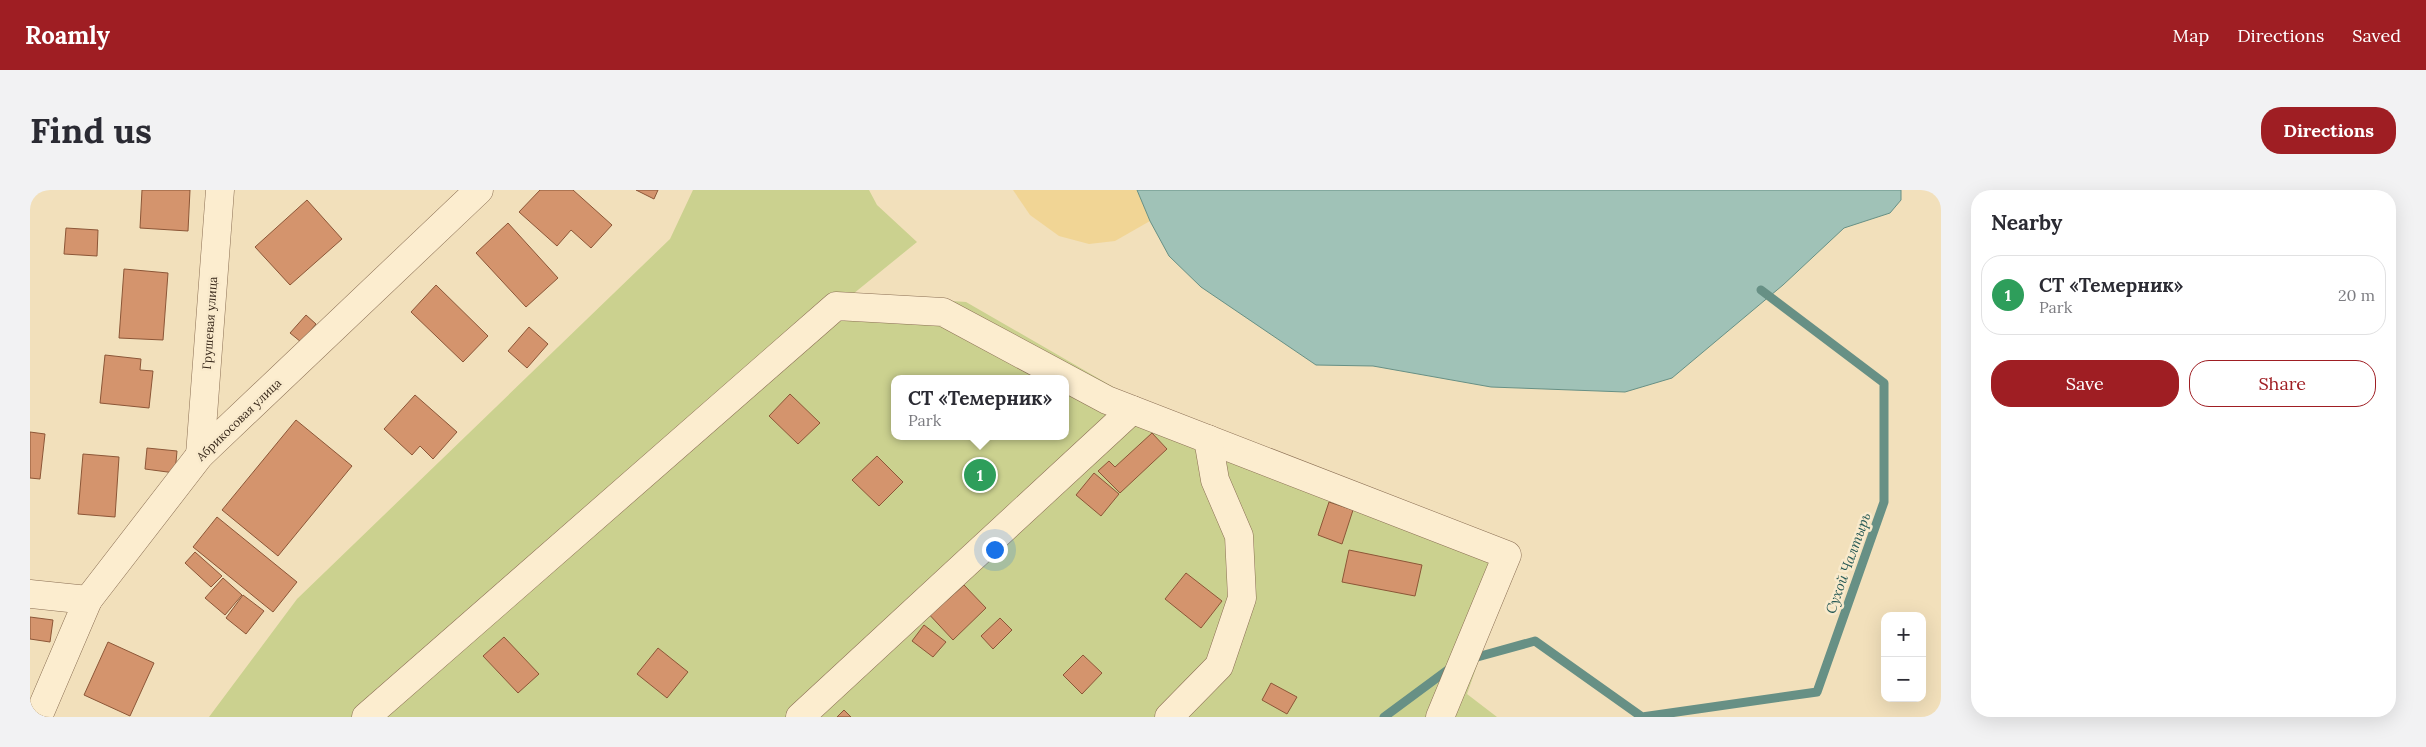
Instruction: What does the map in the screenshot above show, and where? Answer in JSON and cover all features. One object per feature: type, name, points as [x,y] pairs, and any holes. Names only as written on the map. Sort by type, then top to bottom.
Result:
[{"type":"street","name":"Грушевая улица","points":[[200,455],[220,190]]},
{"type":"street","name":"Абрикосовая улица","points":[[38,717],[88,600],[200,455],[479,190]]},
{"type":"street","points":[[366,717],[836,306],[943,312],[1060,375]]},
{"type":"street","points":[[1069,380],[1107,400],[1507,555],[1440,717]]},
{"type":"street","points":[[800,717],[1132,410]]},
{"type":"street","points":[[1169,717],[1219,666],[1242,598],[1239,536],[1215,480],[1208,439]]},
{"type":"street","points":[[30,594],[88,600]]},
{"type":"green space","points":[[693,190],[869,190],[877,205],[917,242],[853,294],[966,302],[1141,403],[1518,548],[1467,694],[1497,717],[209,717],[297,599],[670,239]]},
{"type":"sand","points":[[1013,190],[1137,190],[1150,221],[1115,241],[1089,244],[1059,236],[1030,215]]},
{"type":"water","points":[[1137,190],[1901,190],[1901,200],[1890,213],[1844,228],[1783,285],[1672,378],[1625,392],[1491,387],[1373,366],[1316,365],[1201,287],[1169,256],[1150,221]]},
{"type":"building","points":[[142,190],[190,190],[188,231],[140,228]]},
{"type":"building","points":[[540,190],[573,190],[612,225],[591,248],[571,230],[557,246],[519,212]]},
{"type":"building","points":[[636,190],[658,190],[654,199]]},
{"type":"building","points":[[307,200],[342,239],[290,285],[255,247]]},
{"type":"building","points":[[508,223],[558,278],[526,307],[476,253]]},
{"type":"building","points":[[66,228],[98,230],[97,256],[64,254]]},
{"type":"building","points":[[124,269],[168,273],[163,340],[119,338]]},
{"type":"building","points":[[436,285],[488,336],[463,362],[411,312]]},
{"type":"building","points":[[306,315],[316,324],[301,342],[290,333]]},
{"type":"building","points":[[529,327],[548,344],[527,368],[508,351]]},
{"type":"building","points":[[105,355],[141,359],[140,370],[153,371],[149,408],[100,403]]},
{"type":"building","points":[[790,394],[820,423],[798,444],[769,416]]},
{"type":"building","points":[[415,395],[457,432],[433,459],[420,446],[412,455],[384,429]]},
{"type":"building","points":[[296,420],[352,466],[278,556],[222,510]]},
{"type":"building","points":[[30,432],[45,434],[40,479],[30,478]]},
{"type":"building","points":[[1152,433],[1167,449],[1120,493],[1098,471],[1109,461],[1115,467]]},
{"type":"building","points":[[147,448],[177,451],[175,473],[145,469]]},
{"type":"building","points":[[83,454],[119,457],[115,517],[78,514]]},
{"type":"building","points":[[877,456],[903,482],[879,506],[852,480]]},
{"type":"building","points":[[1094,473],[1119,494],[1101,516],[1076,495]]},
{"type":"building","points":[[1329,502],[1353,510],[1342,544],[1318,535]]},
{"type":"building","points":[[217,517],[297,582],[273,612],[193,547]]},
{"type":"building","points":[[1349,550],[1422,565],[1415,596],[1342,582]]},
{"type":"building","points":[[195,552],[222,576],[211,587],[185,563]]},
{"type":"building","points":[[1186,573],[1222,601],[1201,628],[1165,599]]},
{"type":"building","points":[[223,578],[242,595],[225,615],[205,598]]},
{"type":"building","points":[[964,585],[986,608],[953,640],[925,610],[940,596],[945,602]]},
{"type":"building","points":[[243,595],[264,611],[246,634],[226,618]]},
{"type":"building","points":[[30,617],[53,620],[50,642],[30,639]]},
{"type":"building","points":[[1000,618],[1012,630],[993,649],[981,636]]},
{"type":"building","points":[[924,625],[946,642],[933,657],[912,641]]},
{"type":"building","points":[[504,637],[539,674],[518,693],[483,656]]},
{"type":"building","points":[[108,642],[154,663],[130,716],[84,695]]},
{"type":"building","points":[[658,648],[688,672],[667,698],[637,674]]},
{"type":"building","points":[[1083,655],[1102,673],[1082,694],[1063,675]]},
{"type":"building","points":[[1271,683],[1297,697],[1287,714],[1262,700]]},
{"type":"building","points":[[844,710],[851,717],[837,717]]},
{"type":"waterway","name":"Сухой Чалтырь","points":[[1470,659],[1535,641],[1642,717],[1817,692],[1884,502],[1884,383],[1761,290]]},
{"type":"waterway","points":[[1384,717],[1453,666]]},
{"type":"place","name":"СТ «Темерник»","points":[[980,475]]}]
